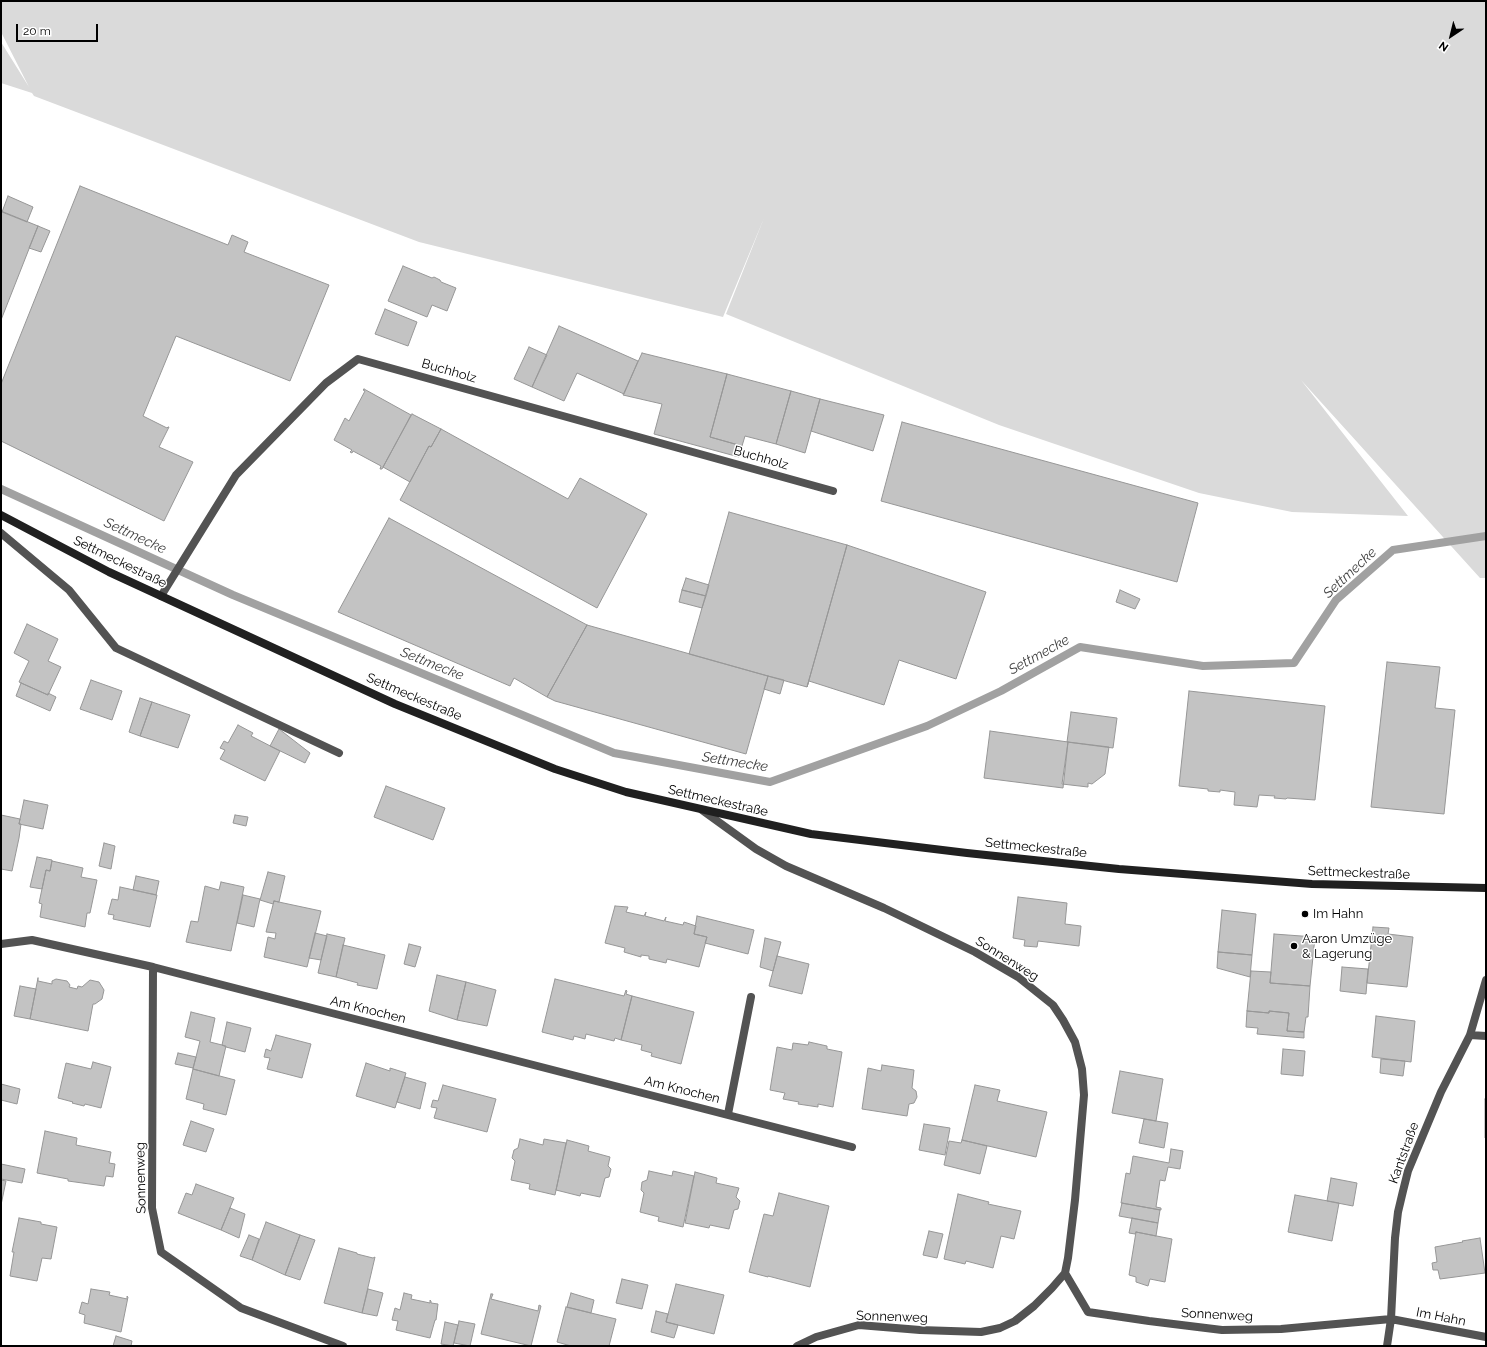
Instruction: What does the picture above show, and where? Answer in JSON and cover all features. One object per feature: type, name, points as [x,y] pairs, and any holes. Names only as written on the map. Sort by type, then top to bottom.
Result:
[{"type":"street","name":"Buchholz","points":[[161,596],[236,475],[326,383],[358,359],[833,491]]},
{"type":"street","name":"Settmeckestraße","points":[[1,515],[109,572],[395,704],[555,769],[626,792],[811,834],[967,853],[1119,869],[1312,884],[1486,888]]},
{"type":"street","points":[[1,533],[69,590],[116,648],[339,753]]},
{"type":"street","name":"Sonnenweg","points":[[702,810],[756,849],[786,866],[884,908],[975,952],[1018,977],[1053,1005],[1075,1042],[1082,1069],[1084,1095],[1075,1200],[1065,1273],[1034,1306],[1014,1321],[1000,1328],[981,1332],[920,1330],[860,1325],[816,1337],[797,1346]]},
{"type":"street","name":"Am Knochen","points":[[1,944],[32,940],[153,967],[852,1146]]},
{"type":"street","name":"Sonnenweg","points":[[153,967],[152,1208],[161,1252],[241,1308],[343,1346]]},
{"type":"street","name":"Kantstraße","points":[[1387,1346],[1391,1319],[1398,1212],[1408,1172],[1441,1092],[1470,1035],[1486,980]]},
{"type":"street","name":"Am Knochen","points":[[728,1114],[751,997]]},
{"type":"street","points":[[1470,1035],[1486,1036]]},
{"type":"street","name":"Sonnenweg","points":[[1065,1273],[1088,1312],[1149,1322],[1222,1330],[1281,1329],[1391,1319]]},
{"type":"street","name":"Im Hahn","points":[[1391,1319],[1486,1337]]},
{"type":"shaded area","points":[[1,1],[1486,1],[1486,578],[1480,578],[1301,380],[1408,516],[1292,512],[1199,493],[999,425],[726,314],[764,218],[723,317],[419,242],[34,96],[32,93],[1,83],[1,42],[29,87],[1,32]]},
{"type":"building","points":[[80,186],[228,245],[232,235],[248,242],[244,252],[329,285],[290,381],[176,336],[143,416],[167,428],[169,427],[159,447],[193,462],[164,521],[1,441],[1,384]]},
{"type":"building","points":[[8,196],[33,207],[27,222],[2,212]]},
{"type":"building","points":[[1,211],[38,226],[1,320]]},
{"type":"building","points":[[38,226],[50,231],[41,252],[29,248]]},
{"type":"building","points":[[403,266],[432,278],[434,277],[441,282],[456,288],[447,311],[432,305],[427,317],[388,301]]},
{"type":"building","points":[[385,309],[417,322],[408,346],[375,334]]},
{"type":"building","points":[[559,326],[638,361],[624,394],[577,373],[564,401],[532,387]]},
{"type":"building","points":[[529,347],[547,355],[532,387],[514,379]]},
{"type":"building","points":[[642,353],[727,374],[710,437],[742,446],[739,457],[654,434],[662,404],[623,395]]},
{"type":"building","points":[[727,374],[791,391],[776,444],[745,436],[742,446],[710,437]]},
{"type":"building","points":[[364,389],[411,415],[382,469],[380,469],[381,466],[353,451],[352,453],[350,452],[352,450],[334,440],[345,418],[349,421],[365,391],[363,390]]},
{"type":"building","points":[[791,391],[820,399],[805,453],[776,444]]},
{"type":"building","points":[[820,399],[884,415],[873,451],[811,431]]},
{"type":"building","points":[[412,414],[441,429],[431,447],[429,446],[410,482],[383,467]]},
{"type":"building","points":[[902,422],[1198,503],[1177,582],[881,501]]},
{"type":"building","points":[[441,429],[568,499],[580,478],[647,514],[597,608],[400,500],[429,446],[431,447]]},
{"type":"building","points":[[729,512],[847,545],[807,687],[689,654]]},
{"type":"building","points":[[389,518],[587,625],[547,697],[514,678],[510,686],[338,612]]},
{"type":"building","points":[[847,545],[986,592],[956,679],[899,660],[884,705],[809,681],[807,687]]},
{"type":"building","points":[[686,578],[709,585],[706,596],[682,590]]},
{"type":"building","points":[[682,590],[706,596],[702,608],[679,602]]},
{"type":"building","points":[[1120,590],[1140,599],[1135,609],[1116,602]]},
{"type":"building","points":[[27,624],[58,639],[48,661],[61,667],[48,695],[19,682],[29,661],[14,653]]},
{"type":"building","points":[[587,625],[768,676],[746,754],[555,701],[547,697]]},
{"type":"building","points":[[1387,662],[1440,667],[1435,708],[1455,710],[1444,814],[1371,807]]},
{"type":"building","points":[[768,676],[784,680],[780,694],[764,689]]},
{"type":"building","points":[[91,680],[122,691],[112,720],[80,709]]},
{"type":"building","points":[[21,683],[56,697],[50,711],[16,696]]},
{"type":"building","points":[[1189,691],[1325,706],[1315,800],[1274,798],[1275,796],[1259,795],[1257,807],[1234,805],[1235,792],[1220,790],[1220,792],[1208,791],[1208,789],[1179,786]]},
{"type":"building","points":[[140,698],[152,702],[140,736],[129,732]]},
{"type":"building","points":[[152,702],[190,715],[178,748],[140,736]]},
{"type":"building","points":[[1071,712],[1117,718],[1113,748],[1067,742]]},
{"type":"building","points":[[238,725],[253,733],[251,736],[280,751],[265,781],[220,759],[225,750],[220,748],[224,741],[228,743]]},
{"type":"building","points":[[279,729],[310,753],[305,763],[270,746]]},
{"type":"building","points":[[990,731],[1068,742],[1063,788],[984,778]]},
{"type":"building","points":[[1068,742],[1109,747],[1105,774],[1092,784],[1088,783],[1088,787],[1062,784]]},
{"type":"building","points":[[386,786],[445,808],[433,840],[374,817]]},
{"type":"building","points":[[24,800],[48,805],[43,829],[19,824]]},
{"type":"building","points":[[1,815],[20,819],[19,824],[21,824],[12,871],[1,869]]},
{"type":"building","points":[[235,815],[248,817],[246,826],[233,823]]},
{"type":"building","points":[[104,843],[115,846],[111,869],[99,866]]},
{"type":"building","points":[[37,857],[52,860],[50,871],[46,870],[42,889],[30,887]]},
{"type":"building","points":[[52,861],[83,868],[81,877],[97,880],[90,913],[87,913],[85,927],[40,917],[42,904],[39,903],[46,870],[50,871]]},
{"type":"building","points":[[268,872],[285,876],[279,902],[274,901],[273,904],[260,900]]},
{"type":"building","points":[[136,876],[159,881],[156,895],[133,890]]},
{"type":"building","points":[[221,882],[244,887],[231,951],[186,942],[191,921],[198,922],[205,886],[219,890]]},
{"type":"building","points":[[120,887],[157,895],[150,927],[113,919],[114,915],[108,914],[112,899],[118,900]]},
{"type":"building","points":[[243,895],[260,899],[254,927],[237,923]]},
{"type":"building","points":[[1018,897],[1067,903],[1065,924],[1081,926],[1079,946],[1038,941],[1037,947],[1024,946],[1025,940],[1013,938]]},
{"type":"building","points":[[274,901],[321,911],[307,967],[264,957],[268,937],[275,939],[276,933],[266,932]]},
{"type":"building","points":[[615,906],[628,907],[626,912],[644,916],[646,912],[645,916],[664,921],[666,917],[665,921],[683,925],[684,922],[696,926],[694,934],[707,937],[699,967],[667,959],[666,963],[649,959],[649,956],[641,955],[641,957],[624,952],[625,948],[605,943]]},
{"type":"building","points":[[1222,910],[1256,914],[1252,955],[1218,952]]},
{"type":"building","points":[[697,916],[754,930],[748,954],[705,943],[707,937],[694,934]]},
{"type":"building","points":[[1373,927],[1389,928],[1388,934],[1413,937],[1407,987],[1367,983]]},
{"type":"building","points":[[315,933],[327,936],[321,960],[309,958]]},
{"type":"building","points":[[327,934],[345,938],[336,977],[318,973]]},
{"type":"building","points":[[1274,934],[1315,937],[1310,986],[1270,983]]},
{"type":"building","points":[[765,938],[781,942],[773,971],[760,967]]},
{"type":"building","points":[[409,944],[421,947],[415,967],[404,964]]},
{"type":"building","points":[[343,945],[385,955],[377,989],[357,985],[358,983],[336,977]]},
{"type":"building","points":[[1218,952],[1252,955],[1250,977],[1217,968]]},
{"type":"building","points":[[777,956],[809,964],[802,994],[769,986]]},
{"type":"building","points":[[1342,967],[1368,969],[1366,994],[1340,991]]},
{"type":"building","points":[[1251,971],[1271,972],[1270,983],[1310,986],[1308,1017],[1306,1017],[1304,1032],[1287,1031],[1289,1013],[1247,1011]]},
{"type":"building","points":[[437,975],[466,982],[457,1020],[429,1011]]},
{"type":"building","points":[[38,978],[38,981],[52,984],[52,981],[56,979],[67,981],[70,985],[69,987],[77,989],[78,986],[82,987],[90,980],[99,982],[104,990],[102,999],[93,1004],[88,1031],[30,1019]]},
{"type":"building","points":[[555,979],[624,996],[626,990],[626,994],[632,996],[621,1040],[615,1038],[614,1041],[586,1034],[585,1039],[574,1036],[573,1040],[542,1032]]},
{"type":"building","points":[[466,982],[496,990],[487,1026],[457,1020]]},
{"type":"building","points":[[20,986],[36,989],[30,1019],[14,1016]]},
{"type":"building","points":[[632,996],[694,1012],[681,1064],[651,1056],[652,1053],[641,1050],[642,1045],[621,1040]]},
{"type":"building","points":[[1247,1011],[1289,1013],[1287,1031],[1304,1032],[1304,1038],[1257,1034],[1258,1028],[1246,1027]]},
{"type":"building","points":[[191,1012],[215,1018],[210,1042],[226,1046],[219,1076],[193,1069],[200,1041],[185,1037]]},
{"type":"building","points":[[1376,1016],[1415,1021],[1411,1062],[1372,1057]]},
{"type":"building","points":[[227,1022],[251,1028],[245,1052],[222,1045]]},
{"type":"building","points":[[276,1035],[311,1044],[302,1078],[267,1069],[270,1058],[264,1057],[266,1049],[271,1051]]},
{"type":"building","points":[[809,1042],[827,1046],[827,1049],[842,1052],[833,1107],[818,1104],[818,1107],[798,1104],[799,1102],[783,1099],[785,1093],[770,1090],[777,1047],[792,1050],[793,1043],[808,1045]]},
{"type":"building","points":[[1283,1049],[1305,1051],[1303,1076],[1281,1074]]},
{"type":"building","points":[[178,1053],[196,1057],[193,1068],[175,1064]]},
{"type":"building","points":[[1381,1059],[1405,1061],[1403,1076],[1380,1073]]},
{"type":"building","points":[[93,1062],[111,1067],[101,1108],[85,1104],[84,1106],[58,1098],[66,1063],[91,1069]]},
{"type":"building","points":[[366,1063],[390,1071],[390,1068],[406,1073],[395,1108],[356,1096]]},
{"type":"building","points":[[882,1065],[914,1070],[912,1088],[916,1091],[917,1097],[914,1103],[909,1104],[907,1116],[862,1109],[868,1068],[881,1071]]},
{"type":"building","points":[[193,1069],[235,1080],[226,1115],[203,1109],[204,1104],[186,1099]]},
{"type":"building","points":[[1120,1071],[1163,1079],[1156,1121],[1112,1113]]},
{"type":"building","points":[[405,1077],[426,1083],[420,1109],[397,1102]]},
{"type":"building","points":[[1,1084],[20,1089],[17,1104],[1,1100]]},
{"type":"building","points":[[443,1085],[496,1099],[487,1132],[434,1118],[437,1108],[431,1107],[433,1100],[438,1101]]},
{"type":"building","points":[[975,1085],[1000,1090],[997,1101],[1047,1112],[1036,1157],[962,1140]]},
{"type":"building","points":[[1486,1099],[1486,1138],[1485,1138]]},
{"type":"building","points":[[1144,1119],[1168,1123],[1164,1148],[1139,1143]]},
{"type":"building","points":[[191,1121],[214,1129],[206,1152],[183,1145]]},
{"type":"building","points":[[924,1124],[950,1128],[945,1155],[919,1150]]},
{"type":"building","points":[[45,1131],[77,1138],[76,1145],[111,1152],[109,1163],[115,1164],[113,1177],[106,1176],[104,1186],[68,1181],[68,1179],[37,1173]]},
{"type":"building","points":[[520,1139],[543,1145],[544,1139],[566,1143],[555,1195],[529,1189],[530,1184],[511,1180],[515,1161],[512,1158],[514,1150],[518,1148]]},
{"type":"building","points":[[567,1140],[589,1146],[588,1151],[610,1157],[608,1166],[611,1169],[609,1177],[605,1178],[600,1197],[581,1193],[580,1196],[556,1190]]},
{"type":"building","points":[[962,1140],[987,1146],[980,1174],[944,1165],[949,1141],[961,1143]]},
{"type":"building","points":[[1171,1149],[1183,1151],[1180,1169],[1168,1167],[1165,1181],[1160,1180],[1156,1207],[1161,1208],[1161,1210],[1121,1203],[1126,1173],[1130,1174],[1133,1156],[1169,1163]]},
{"type":"building","points":[[1,1164],[25,1169],[22,1183],[1,1179]]},
{"type":"building","points":[[649,1171],[672,1176],[673,1171],[694,1176],[683,1227],[658,1221],[659,1217],[640,1212],[644,1193],[641,1190],[642,1182],[647,1180]]},
{"type":"building","points":[[695,1172],[717,1178],[716,1183],[739,1188],[736,1197],[740,1201],[738,1209],[734,1210],[729,1229],[710,1225],[709,1228],[685,1223]]},
{"type":"building","points":[[1331,1178],[1357,1183],[1353,1206],[1327,1201]]},
{"type":"building","points":[[1,1180],[6,1181],[1,1205]]},
{"type":"building","points":[[196,1184],[234,1198],[221,1230],[178,1213],[186,1193],[192,1195]]},
{"type":"building","points":[[779,1193],[829,1206],[810,1287],[749,1272],[764,1214],[773,1216]]},
{"type":"building","points":[[958,1194],[989,1202],[988,1204],[1021,1211],[1014,1239],[1001,1236],[993,1268],[966,1261],[965,1264],[944,1259]]},
{"type":"building","points":[[1295,1195],[1339,1203],[1332,1241],[1288,1232]]},
{"type":"building","points":[[1122,1203],[1160,1210],[1158,1223],[1119,1216]]},
{"type":"building","points":[[230,1208],[245,1214],[239,1238],[221,1230]]},
{"type":"building","points":[[19,1218],[57,1227],[51,1259],[42,1258],[37,1281],[10,1276],[14,1252],[12,1252]]},
{"type":"building","points":[[1132,1218],[1158,1223],[1156,1236],[1136,1232],[1135,1234],[1129,1233]]},
{"type":"building","points":[[266,1222],[300,1235],[285,1275],[252,1260]]},
{"type":"building","points":[[929,1231],[943,1234],[937,1258],[923,1255]]},
{"type":"building","points":[[1136,1232],[1172,1239],[1165,1282],[1150,1279],[1148,1286],[1136,1282],[1136,1277],[1129,1275]]},
{"type":"building","points":[[249,1235],[259,1239],[252,1260],[240,1256]]},
{"type":"building","points":[[300,1235],[315,1240],[300,1280],[285,1275]]},
{"type":"building","points":[[1480,1238],[1485,1273],[1440,1279],[1438,1270],[1433,1270],[1432,1263],[1437,1262],[1435,1247]]},
{"type":"building","points":[[339,1248],[373,1258],[375,1257],[362,1313],[324,1303]]},
{"type":"building","points":[[622,1279],[648,1285],[642,1309],[616,1303]]},
{"type":"building","points":[[676,1284],[724,1295],[714,1334],[666,1322]]},
{"type":"building","points":[[91,1289],[110,1292],[109,1295],[127,1299],[127,1296],[128,1297],[121,1332],[84,1323],[85,1315],[79,1313],[82,1302],[88,1304]]},
{"type":"building","points":[[368,1289],[383,1293],[377,1316],[362,1313]]},
{"type":"building","points":[[404,1293],[412,1295],[411,1299],[430,1303],[430,1300],[431,1303],[438,1304],[436,1320],[430,1338],[396,1330],[398,1321],[392,1320],[395,1308],[400,1310]]},
{"type":"building","points":[[571,1293],[594,1300],[591,1313],[567,1307]]},
{"type":"building","points":[[491,1294],[493,1294],[491,1299],[538,1311],[539,1305],[541,1306],[531,1346],[481,1334]]},
{"type":"building","points":[[566,1307],[616,1319],[609,1346],[571,1346],[557,1342]]},
{"type":"building","points":[[656,1311],[668,1314],[666,1322],[678,1325],[674,1338],[651,1332]]},
{"type":"building","points":[[459,1321],[475,1324],[470,1346],[454,1343]]},
{"type":"building","points":[[445,1322],[458,1325],[453,1346],[441,1344]]},
{"type":"building","points":[[116,1336],[132,1341],[131,1346],[113,1346]]},
{"type":"waterway","name":"Settmecke","points":[[1,489],[233,595],[614,753],[770,782],[927,726],[1001,691],[1080,647],[1203,666],[1294,663],[1336,600],[1393,550],[1486,536]]},
{"type":"place","name":"Im Hahn","points":[[1305,914]]},
{"type":"place","name":"Aaron Umzüge & Lagerung","points":[[1294,946]]}]
